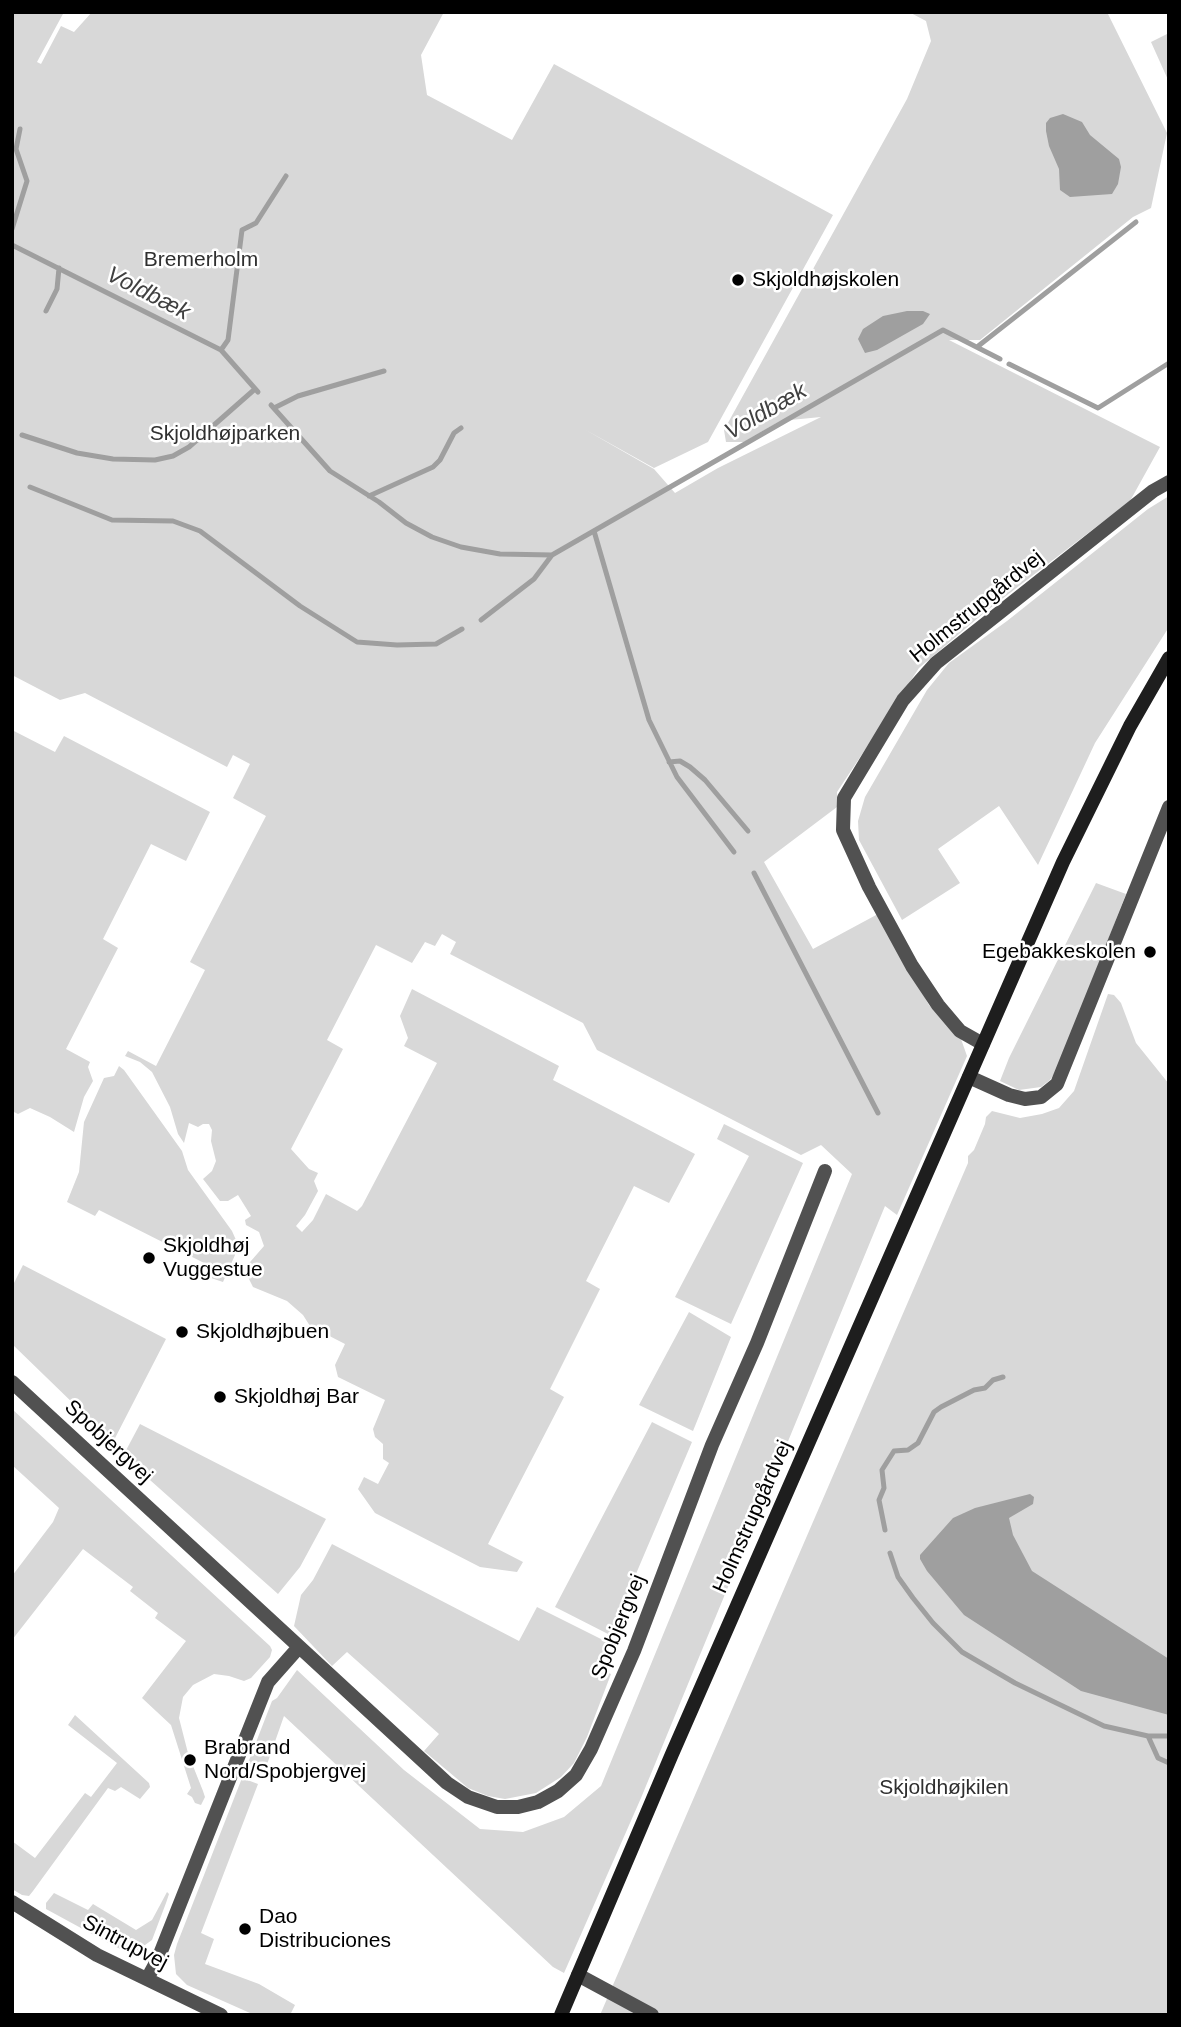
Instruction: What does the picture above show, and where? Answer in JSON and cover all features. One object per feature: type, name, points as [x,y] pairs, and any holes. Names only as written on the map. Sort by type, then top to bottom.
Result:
[{"type":"street","name":"Holmstrupgårdvej","points":[[983,1044],[960,1031],[938,1005],[912,965],[869,887],[843,830],[844,799],[903,700],[929,670],[1153,491],[1169,482]]},
{"type":"street","name":"Holmstrupgårdvej","points":[[561,2015],[1063,862],[1130,726],[1169,658]]},
{"type":"street","points":[[970,1077],[1009,1095],[1025,1099],[1041,1097],[1057,1084],[1169,807]]},
{"type":"street","name":"Spobjergvej","points":[[12,1382],[447,1783],[468,1797],[497,1807],[518,1807],[538,1802],[558,1791],[576,1775],[591,1749],[634,1651],[712,1445],[757,1343],[825,1171]]},
{"type":"street","points":[[147,1979],[158,1959],[268,1682],[299,1647]]},
{"type":"street","name":"Sintrupvej","points":[[12,1902],[97,1955],[221,2015]]},
{"type":"street","points":[[578,1975],[652,2015]]},
{"type":"green space","points":[[12,12],[64,12],[37,62],[41,64],[61,26],[74,32],[92,12],[444,12],[421,55],[427,95],[512,140],[554,64],[833,215],[708,442],[654,468],[584,429],[654,469],[675,493],[718,468],[821,417],[780,421],[744,442],[726,442],[724,430],[907,99],[931,41],[926,21],[909,12],[1107,12],[1167,133],[1151,208],[1133,217],[980,340],[949,340],[1160,447],[1130,501],[985,612],[919,668],[837,792],[837,807],[764,862],[813,949],[878,914],[929,1005],[961,1039],[967,1056],[897,1215],[885,1206],[641,1798],[564,1973],[553,1967],[284,1716],[265,1770],[248,1763],[272,1701],[297,1670],[404,1770],[480,1829],[523,1832],[564,1817],[601,1786],[852,1174],[821,1145],[801,1155],[597,1050],[583,1023],[450,954],[456,942],[442,934],[435,946],[425,942],[412,963],[376,945],[327,1040],[343,1049],[291,1149],[309,1169],[318,1173],[314,1181],[318,1191],[296,1226],[302,1232],[313,1220],[326,1194],[357,1211],[362,1206],[437,1063],[404,1046],[408,1038],[400,1016],[412,989],[559,1066],[553,1080],[695,1154],[669,1203],[634,1186],[586,1281],[600,1289],[550,1389],[564,1397],[488,1544],[523,1562],[517,1572],[480,1567],[375,1513],[358,1489],[364,1477],[378,1484],[389,1463],[383,1459],[383,1444],[375,1437],[373,1429],[385,1400],[338,1377],[335,1365],[345,1344],[310,1326],[303,1315],[287,1301],[253,1287],[244,1269],[264,1246],[259,1232],[246,1225],[245,1220],[251,1216],[238,1195],[228,1201],[220,1201],[203,1179],[212,1171],[216,1161],[209,1124],[198,1127],[189,1123],[184,1143],[152,1072],[140,1062],[125,1056],[128,1051],[156,1066],[205,970],[190,962],[266,816],[233,798],[250,764],[233,755],[227,767],[85,693],[60,700],[12,675]]},
{"type":"green space","points":[[1169,33],[1169,82],[1151,42]]},
{"type":"green space","points":[[1169,496],[1169,627],[1095,743],[1038,865],[999,806],[938,849],[960,883],[902,920],[859,840],[858,821],[865,797],[927,690],[949,663],[1007,621],[1148,509]]},
{"type":"green space","points":[[12,730],[55,752],[64,736],[210,812],[186,861],[151,844],[103,939],[118,948],[66,1049],[90,1062],[88,1067],[93,1081],[84,1097],[74,1132],[30,1108],[18,1114],[12,1111]]},
{"type":"green space","points":[[1096,883],[1126,894],[1057,1070],[1041,1087],[1019,1090],[1000,1081]]},
{"type":"green space","name":"Skjoldhøjkilen","points":[[1108,994],[1114,995],[1121,1003],[1136,1043],[1169,1084],[1169,2015],[600,2015],[986,1117],[992,1111],[1020,1118],[1059,1108],[1074,1091]]},
{"type":"green space","points":[[119,1066],[182,1151],[188,1170],[232,1231],[236,1240],[235,1255],[223,1282],[211,1278],[216,1269],[99,1210],[95,1216],[67,1202],[79,1172],[84,1122],[104,1078],[114,1076]]},
{"type":"green space","points":[[724,1124],[803,1163],[731,1324],[675,1297],[749,1156],[717,1139]]},
{"type":"green space","points":[[23,1265],[166,1339],[113,1442],[12,1344],[12,1287]]},
{"type":"green space","points":[[689,1312],[731,1337],[693,1431],[639,1405]]},
{"type":"green space","points":[[12,1409],[272,1650],[270,1657],[251,1678],[244,1681],[214,1674],[193,1685],[183,1697],[179,1718],[189,1757],[185,1759],[188,1767],[193,1766],[203,1791],[205,1797],[201,1805],[195,1803],[187,1794],[191,1788],[171,1725],[142,1698],[186,1641],[155,1618],[158,1613],[130,1591],[133,1587],[83,1549],[12,1640],[12,1576],[53,1522],[59,1508],[12,1465]]},
{"type":"green space","points":[[652,1422],[692,1442],[610,1635],[555,1607]]},
{"type":"green space","points":[[140,1424],[326,1519],[300,1567],[278,1594],[123,1456]]},
{"type":"green space","points":[[332,1544],[519,1641],[537,1607],[609,1643],[601,1670],[611,1674],[587,1737],[574,1763],[561,1777],[536,1793],[505,1799],[468,1788],[424,1751],[439,1734],[347,1652],[332,1666],[294,1626],[301,1595],[313,1580]]},
{"type":"green space","points":[[75,1715],[149,1783],[150,1787],[140,1799],[121,1787],[115,1791],[108,1788],[29,1896],[22,1895],[12,1889],[12,1841],[35,1858],[85,1793],[91,1797],[117,1763],[68,1725]]},
{"type":"green space","points":[[242,1778],[258,1784],[201,1933],[214,1939],[205,1964],[259,1984],[295,2005],[290,2015],[250,2013],[187,1985],[176,1974],[174,1955],[177,1944]]},
{"type":"green space","points":[[167,1892],[169,1894],[152,1940],[138,1950],[125,1951],[46,1909],[46,1903],[54,1893],[88,1910],[93,1904],[136,1930],[152,1920]]},
{"type":"shaded area","points":[[1063,114],[1082,122],[1090,135],[1119,159],[1121,167],[1118,184],[1112,194],[1070,197],[1060,190],[1059,169],[1049,146],[1046,123],[1050,118]]},
{"type":"shaded area","points":[[907,311],[930,314],[923,324],[877,350],[865,353],[858,339],[863,329],[883,316]]},
{"type":"shaded area","points":[[1030,1494],[1034,1497],[1033,1504],[1009,1518],[1013,1535],[1032,1571],[1169,1659],[1169,1715],[1081,1691],[964,1615],[927,1571],[920,1555],[953,1518],[975,1508]]},
{"type":"waterway","points":[[12,229],[27,181],[16,149],[20,129]]},
{"type":"waterway","points":[[221,350],[228,340],[242,230],[256,223],[286,176]]},
{"type":"waterway","points":[[977,347],[1136,222]]},
{"type":"waterway","name":"Voldbæk","points":[[12,245],[221,350],[258,392]]},
{"type":"waterway","points":[[46,311],[57,289],[59,268]]},
{"type":"waterway","name":"Voldbæk","points":[[481,620],[534,579],[552,555],[943,330],[1000,359]]},
{"type":"waterway","name":"Voldbæk","points":[[1009,364],[1098,408],[1169,363]]},
{"type":"waterway","points":[[274,408],[298,396],[384,371]]},
{"type":"waterway","points":[[22,435],[77,453],[113,459],[155,460],[173,456],[189,447],[255,389]]},
{"type":"waterway","name":"Voldbæk","points":[[271,405],[330,471],[406,523],[432,537],[461,547],[500,554],[552,555]]},
{"type":"waterway","points":[[369,496],[433,467],[440,460],[454,433],[461,428]]},
{"type":"waterway","name":"Voldbæk","points":[[30,487],[112,520],[173,521],[200,531],[300,606],[357,642],[436,644],[462,629]]},
{"type":"waterway","points":[[594,531],[649,720],[677,777],[734,852]]},
{"type":"waterway","points":[[669,762],[680,761],[705,780],[748,831]]},
{"type":"waterway","points":[[754,873],[878,1113]]},
{"type":"waterway","points":[[885,1530],[879,1500],[884,1488],[882,1470],[894,1451],[908,1450],[918,1443],[934,1412],[941,1407],[1003,1377]]},
{"type":"waterway","points":[[890,1553],[898,1577],[913,1598],[962,1652],[1015,1683],[1104,1726],[1148,1736],[1169,1736]]},
{"type":"waterway","points":[[1148,1736],[1158,1758],[1169,1763]]},
{"type":"place","name":"Skjoldhøjskolen","points":[[738,280]]},
{"type":"place","name":"Egebakkeskolen","points":[[1150,952]]},
{"type":"place","name":"Skjoldhøj Vuggestue","points":[[149,1258]]},
{"type":"place","name":"Skjoldhøjbuen","points":[[182,1332]]},
{"type":"place","name":"Skjoldhøj Bar","points":[[220,1397]]},
{"type":"place","name":"Brabrand Nord/Spobjergvej","points":[[190,1760]]},
{"type":"place","name":"Dao Distribuciones","points":[[245,1929]]},
{"type":"park label","name":"Bremerholm","points":[[201,260]]},
{"type":"park label","name":"Skjoldhøjparken","points":[[225,434]]}]
